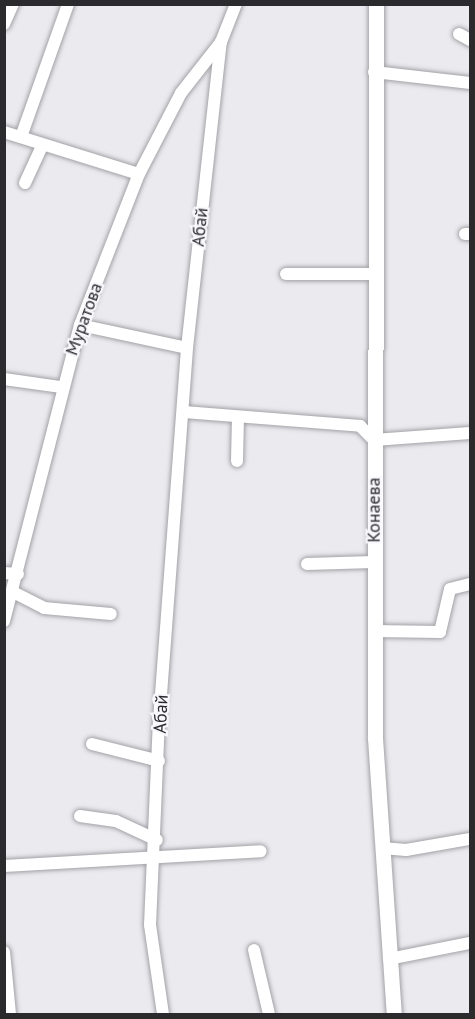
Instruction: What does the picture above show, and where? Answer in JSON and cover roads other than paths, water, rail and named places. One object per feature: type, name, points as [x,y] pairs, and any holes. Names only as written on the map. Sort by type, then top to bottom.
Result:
[{"type":"main road","name":"Конаева","points":[[375,4],[372,274],[374,631],[382,848],[394,1014]]},
{"type":"street","points":[[4,24],[13,4]]},
{"type":"street","points":[[21,137],[68,4]]},
{"type":"street","points":[[221,42],[236,4]]},
{"type":"street","name":"Муратова","points":[[4,621],[18,574],[61,387],[80,325],[139,174],[181,93],[221,42]]},
{"type":"street","name":"Абай","points":[[163,1014],[150,925],[153,857],[157,840],[159,761],[187,348],[221,42]]},
{"type":"street","points":[[374,72],[471,83]]},
{"type":"street","points":[[4,132],[42,146],[139,174]]},
{"type":"street","points":[[25,183],[42,146]]},
{"type":"street","points":[[286,274],[372,274]]},
{"type":"street","points":[[80,325],[187,348]]},
{"type":"street","points":[[4,379],[61,387]]},
{"type":"street","points":[[184,412],[360,426],[374,440],[471,433]]},
{"type":"street","points":[[237,461],[238,417]]},
{"type":"street","points":[[307,564],[373,562]]},
{"type":"street","points":[[4,573],[18,574]]},
{"type":"street","points":[[374,631],[440,632],[450,589],[471,584]]},
{"type":"street","points":[[13,592],[44,608],[111,614]]},
{"type":"street","points":[[92,744],[159,761]]},
{"type":"street","points":[[80,816],[116,821],[157,840]]},
{"type":"street","points":[[382,848],[406,850],[471,839]]},
{"type":"street","points":[[4,866],[261,851]]},
{"type":"street","points":[[389,959],[471,944]]},
{"type":"street","points":[[254,950],[268,1014]]},
{"type":"street","points":[[4,952],[9,1014]]}]
